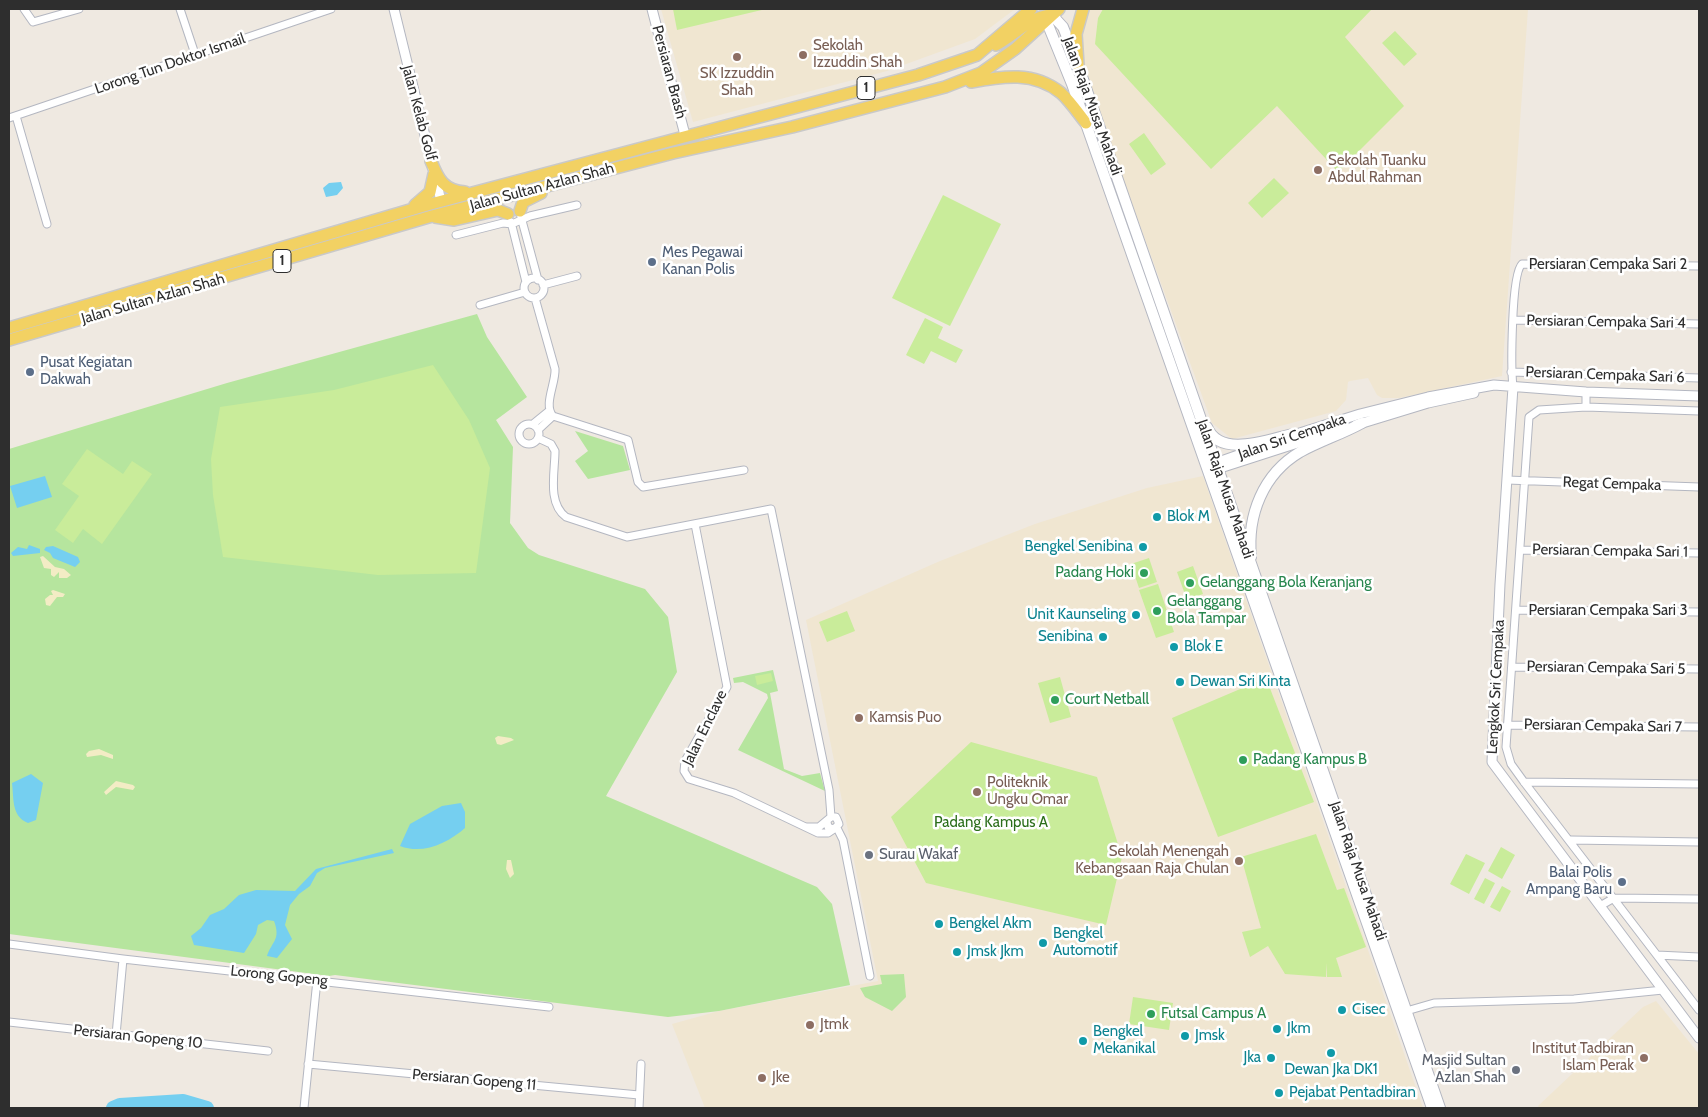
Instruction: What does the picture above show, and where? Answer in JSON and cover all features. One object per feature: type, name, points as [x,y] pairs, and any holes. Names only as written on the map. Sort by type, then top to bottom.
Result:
[{"type":"main road","name":"Jalan Sultan Azlan Shah","points":[[9,328],[400,212],[685,135],[918,75],[977,55],[1031,9]]},
{"type":"main road","points":[[1078,65],[1076,34],[1083,9]]},
{"type":"main road","name":"Jalan Sultan Azlan Shah","points":[[9,340],[432,216],[672,153],[792,127],[945,87],[981,73],[1016,49],[1050,14]]},
{"type":"main road","points":[[977,55],[1011,37],[1033,18],[1050,14]]},
{"type":"main road","name":"Jalan Raja Musa Mahadi","points":[[1050,14],[1063,27],[1078,65],[1197,409],[1213,466],[1402,1012],[1432,1108]]},
{"type":"main road","name":"Jalan Raja Musa Mahadi","points":[[1050,14],[1086,123],[1253,570],[1272,636]]},
{"type":"main road","points":[[945,87],[1005,75],[1041,80],[1062,94],[1086,123]]},
{"type":"main road","points":[[432,161],[439,180],[446,186],[455,191],[478,191]]},
{"type":"main road","points":[[400,212],[425,198],[430,192],[434,174]]},
{"type":"main road","points":[[441,201],[456,204],[548,180],[560,182]]},
{"type":"main road","points":[[521,216],[523,202],[560,182]]},
{"type":"main road","points":[[432,216],[454,220],[498,210],[510,219]]},
{"type":"main road","points":[[1197,409],[1202,412],[1214,438],[1224,443],[1242,445],[1294,434]]},
{"type":"main road","points":[[1253,570],[1250,547],[1255,508],[1259,496],[1272,476],[1299,453],[1362,423]]},
{"type":"main road","name":"Jalan Raja Musa Mahadi","points":[[1402,1012],[1440,1108]]},
{"type":"street","points":[[24,9],[33,22],[79,9]]},
{"type":"street","points":[[180,9],[195,54]]},
{"type":"street","name":"Lorong Tun Doktor Ismail","points":[[12,117],[331,9]]},
{"type":"street","name":"Jalan Kelab Golf","points":[[389,9],[396,26],[441,201]]},
{"type":"street","name":"Jalan Kelab Golf","points":[[394,9],[396,26]]},
{"type":"street","name":"Persiaran Brash","points":[[652,9],[685,135]]},
{"type":"street","points":[[12,117],[47,224]]},
{"type":"street","points":[[456,235],[503,223],[521,216],[530,216],[577,205]]},
{"type":"street","points":[[521,216],[543,292],[535,298],[529,297],[524,292]]},
{"type":"street","points":[[510,219],[526,282],[524,292]]},
{"type":"street","name":"Persiaran Cempaka Sari 2","points":[[1513,387],[1511,372],[1513,320],[1517,273],[1522,264],[1699,266]]},
{"type":"street","points":[[526,282],[532,279],[540,282],[577,276]]},
{"type":"street","points":[[480,305],[524,292]]},
{"type":"street","points":[[535,298],[555,369],[551,414],[536,431],[551,444],[555,451],[554,503],[558,511],[566,517],[627,537],[771,509],[827,780],[828,827],[836,828]]},
{"type":"street","name":"Persiaran Cempaka Sari 4","points":[[1513,320],[1699,324]]},
{"type":"street","name":"Persiaran Cempaka Sari 6","points":[[1511,372],[1699,378]]},
{"type":"street","name":"Jalan Sri Cempaka","points":[[1213,466],[1294,434],[1360,414],[1460,389],[1507,384],[1513,387]]},
{"type":"street","name":"Jalan Sri Cempaka","points":[[1213,466],[1435,401],[1513,387],[1699,396]]},
{"type":"street","name":"Lengkok Sri Cempaka","points":[[1513,387],[1500,584],[1492,762],[1699,1038]]},
{"type":"street","points":[[1586,392],[1586,407]]},
{"type":"street","points":[[1699,410],[1586,407],[1540,410],[1529,417],[1521,550],[1506,725],[1508,756],[1524,782],[1699,1010]]},
{"type":"street","points":[[551,414],[628,440],[638,482],[643,487],[744,470]]},
{"type":"street","name":"Regat Cempaka","points":[[1508,480],[1699,486]]},
{"type":"street","name":"Jalan Enclave","points":[[695,524],[727,687],[685,761],[684,771],[689,779],[734,794],[823,834],[836,828]]},
{"type":"street","name":"Persiaran Cempaka Sari 1","points":[[1521,550],[1699,553]]},
{"type":"street","name":"Persiaran Cempaka Sari 3","points":[[1516,610],[1699,612]]},
{"type":"street","name":"Persiaran Cempaka Sari 5","points":[[1512,667],[1699,670]]},
{"type":"street","name":"Persiaran Cempaka Sari 7","points":[[1506,725],[1699,727]]},
{"type":"street","points":[[1524,782],[1699,784]]},
{"type":"street","points":[[805,826],[819,827],[829,820],[839,821],[836,828]]},
{"type":"street","points":[[836,828],[843,840],[870,976]]},
{"type":"street","points":[[1570,840],[1699,842]]},
{"type":"street","points":[[1600,906],[1614,898],[1699,900]]},
{"type":"street","name":"Lorong Gopeng","points":[[9,944],[123,959],[549,1007]]},
{"type":"street","points":[[1658,955],[1699,957]]},
{"type":"street","points":[[116,1035],[123,959]]},
{"type":"street","points":[[304,1108],[317,980]]},
{"type":"street","points":[[1402,1012],[1434,1004],[1574,999],[1663,990]]},
{"type":"street","name":"Persiaran Gopeng 10","points":[[9,1022],[268,1051]]},
{"type":"street","name":"Persiaran Gopeng 11","points":[[308,1064],[639,1095]]},
{"type":"street","points":[[639,1108],[641,1064]]},
{"type":"shaded area","name":"Sekolah Izzuddin Shah","points":[[661,9],[1015,9],[975,39],[887,71],[693,122]]},
{"type":"shaded area","name":"Sekolah Tuanku Abdul Rahman","points":[[1087,9],[1528,9],[1502,376],[1399,398],[1382,398],[1377,395],[1368,378],[1348,382],[1346,400],[1336,411],[1232,439],[1212,423],[1088,83],[1080,45],[1081,29]]},
{"type":"shaded area","name":"Politeknik Ungku Omar","points":[[1203,476],[1423,1108],[705,1108],[672,1024],[719,1011],[878,981],[806,620],[940,561],[1035,524],[1147,488]]},
{"type":"shaded area","name":"Institut Tadbiran Islam Perak","points":[[1656,1001],[1699,1054],[1699,1108],[1539,1108],[1538,1106],[1643,1007]]},
{"type":"green space","points":[[673,9],[766,9],[677,30]]},
{"type":"green space","points":[[1103,9],[1372,9],[1345,37],[1404,106],[1338,172],[1277,106],[1211,169],[1095,44],[1098,18]]},
{"type":"green space","points":[[1395,31],[1417,54],[1404,66],[1382,43]]},
{"type":"green space","points":[[1144,133],[1166,164],[1151,175],[1129,144]]},
{"type":"green space","points":[[1274,178],[1289,193],[1262,218],[1248,203]]},
{"type":"green space","points":[[943,195],[1001,224],[950,326],[892,298]]},
{"type":"green space","points":[[477,314],[487,337],[527,397],[496,420],[513,447],[510,523],[528,548],[539,555],[645,589],[668,617],[677,672],[606,796],[817,887],[832,904],[850,985],[719,1011],[668,1017],[335,975],[329,976],[9,934],[9,449],[227,383]]},
{"type":"green space","points":[[925,318],[943,327],[938,338],[963,350],[956,363],[931,351],[924,364],[906,355]]},
{"type":"green space","points":[[433,365],[469,420],[490,468],[476,573],[378,575],[223,557],[213,495],[211,459],[220,407],[334,390]]},
{"type":"green space","points":[[575,431],[623,446],[630,470],[588,479],[575,461],[588,451]]},
{"type":"green space","points":[[87,449],[123,474],[132,461],[152,474],[102,544],[83,529],[73,543],[55,530],[79,496],[62,484]]},
{"type":"green space","name":"Padang Hoki","points":[[1149,558],[1157,582],[1139,588],[1131,564]]},
{"type":"green space","name":"Gelanggang Bola Keranjang","points":[[1193,566],[1203,594],[1187,600],[1177,572]]},
{"type":"green space","name":"Gelanggang Bola Tampar","points":[[1158,584],[1174,632],[1156,638],[1139,590]]},
{"type":"green space","points":[[847,611],[855,631],[827,642],[819,622]]},
{"type":"green space","points":[[773,670],[778,691],[770,693],[784,769],[802,776],[820,773],[825,791],[738,750],[768,698],[767,694],[743,682],[734,683],[733,678]]},
{"type":"green space","points":[[771,673],[773,681],[757,685],[755,676]]},
{"type":"green space","name":"Court Netball","points":[[1060,677],[1071,717],[1050,723],[1038,683]]},
{"type":"green space","name":"Padang Kampus B","points":[[1266,678],[1314,802],[1218,837],[1172,718]]},
{"type":"green space","name":"Padang Kampus A","points":[[971,742],[1097,777],[1122,857],[1106,925],[926,883],[891,817]]},
{"type":"green space","points":[[1316,834],[1337,890],[1344,888],[1366,947],[1336,958],[1342,977],[1327,977],[1327,963],[1326,977],[1285,974],[1268,946],[1250,957],[1242,932],[1261,928],[1241,857]]},
{"type":"green space","points":[[1501,847],[1515,855],[1502,879],[1488,871]]},
{"type":"green space","points":[[1466,854],[1485,863],[1469,894],[1450,884]]},
{"type":"green space","points":[[1485,878],[1495,883],[1484,904],[1474,899]]},
{"type":"green space","points":[[1502,886],[1511,891],[1500,912],[1490,907]]},
{"type":"green space","points":[[904,974],[906,997],[892,1011],[865,997],[860,988],[882,984],[880,975]]},
{"type":"green space","name":"Futsal Campus A","points":[[1133,997],[1173,1003],[1169,1030],[1129,1024]]},
{"type":"sand","points":[[43,556],[55,567],[64,569],[71,575],[67,578],[59,578],[59,572],[54,577],[51,575],[51,569],[44,568],[40,557]]},
{"type":"sand","points":[[51,591],[65,594],[63,597],[57,597],[50,606],[46,605],[45,599],[53,595]]},
{"type":"sand","points":[[498,736],[514,740],[501,745],[497,744],[495,738]]},
{"type":"sand","points":[[99,749],[113,755],[113,759],[101,755],[87,757],[86,754],[89,751]]},
{"type":"sand","points":[[116,781],[135,787],[133,790],[116,787],[106,795],[104,792]]},
{"type":"sand","points":[[507,860],[511,860],[514,874],[510,878],[506,869]]},
{"type":"water","points":[[341,182],[343,188],[337,195],[326,197],[323,188],[329,183]]},
{"type":"water","points":[[45,476],[52,497],[17,508],[10,486]]},
{"type":"water","points":[[29,545],[40,549],[40,553],[13,556],[11,553],[18,547],[27,549]]},
{"type":"water","points":[[53,546],[78,557],[80,562],[75,567],[53,558],[50,553],[44,550],[46,547]]},
{"type":"water","points":[[31,774],[43,783],[36,820],[28,823],[19,816],[14,806],[12,783]]},
{"type":"water","points":[[461,803],[465,812],[465,828],[451,838],[443,843],[426,848],[417,849],[400,846],[410,824],[442,806]]},
{"type":"water","points":[[392,849],[394,853],[325,868],[317,873],[310,886],[299,894],[290,905],[285,925],[292,939],[277,958],[267,956],[277,932],[274,921],[267,920],[258,925],[256,934],[244,953],[194,945],[191,936],[201,928],[210,915],[224,909],[239,895],[256,890],[295,891],[316,869]]},
{"type":"waterway","points":[[113,1108],[120,1105],[183,1101],[207,1108]]},
{"type":"place","name":"Sekolah Izzuddin Shah","points":[[803,55]]},
{"type":"place","name":"SK Izzuddin Shah","points":[[737,57]]},
{"type":"place","name":"Sekolah Tuanku Abdul Rahman","points":[[1318,170]]},
{"type":"place","name":"Mes Pegawai Kanan Polis","points":[[652,262]]},
{"type":"place","name":"Pusat Kegiatan Dakwah","points":[[30,372]]},
{"type":"place","name":"Blok M","points":[[1157,517]]},
{"type":"place","name":"Bengkel Senibina","points":[[1143,547]]},
{"type":"place","name":"Padang Hoki","points":[[1144,573]]},
{"type":"place","name":"Gelanggang Bola Keranjang","points":[[1190,583]]},
{"type":"place","name":"Gelanggang Bola Tampar","points":[[1157,611]]},
{"type":"place","name":"Unit Kaunseling","points":[[1136,615]]},
{"type":"place","name":"Senibina","points":[[1103,637]]},
{"type":"place","name":"Blok E","points":[[1174,647]]},
{"type":"place","name":"Dewan Sri Kinta","points":[[1180,682]]},
{"type":"place","name":"Court Netball","points":[[1055,700]]},
{"type":"place","name":"Kamsis Puo","points":[[859,718]]},
{"type":"place","name":"Padang Kampus B","points":[[1243,760]]},
{"type":"place","name":"Politeknik Ungku Omar","points":[[977,792]]},
{"type":"place","name":"Surau Wakaf","points":[[869,855]]},
{"type":"place","name":"Sekolah Menengah Kebangsaan Raja Chulan","points":[[1239,861]]},
{"type":"place","name":"Balai Polis Ampang Baru","points":[[1622,882]]},
{"type":"place","name":"Bengkel Akm","points":[[939,924]]},
{"type":"place","name":"Bengkel Automotif","points":[[1043,943]]},
{"type":"place","name":"Jmsk Jkm","points":[[957,952]]},
{"type":"place","name":"Cisec","points":[[1342,1010]]},
{"type":"place","name":"Futsal Campus A","points":[[1151,1014]]},
{"type":"place","name":"Jtmk","points":[[810,1025]]},
{"type":"place","name":"Jkm","points":[[1277,1029]]},
{"type":"place","name":"Jmsk","points":[[1185,1036]]},
{"type":"place","name":"Bengkel Mekanikal","points":[[1083,1041]]},
{"type":"place","name":"Dewan Jka DK1","points":[[1331,1053]]},
{"type":"place","name":"Jka","points":[[1271,1058]]},
{"type":"place","name":"Institut Tadbiran Islam Perak","points":[[1644,1058]]},
{"type":"place","name":"Masjid Sultan Azlan Shah","points":[[1516,1070]]},
{"type":"place","name":"Jke","points":[[762,1078]]},
{"type":"place","name":"Pejabat Pentadbiran","points":[[1279,1093]]}]
